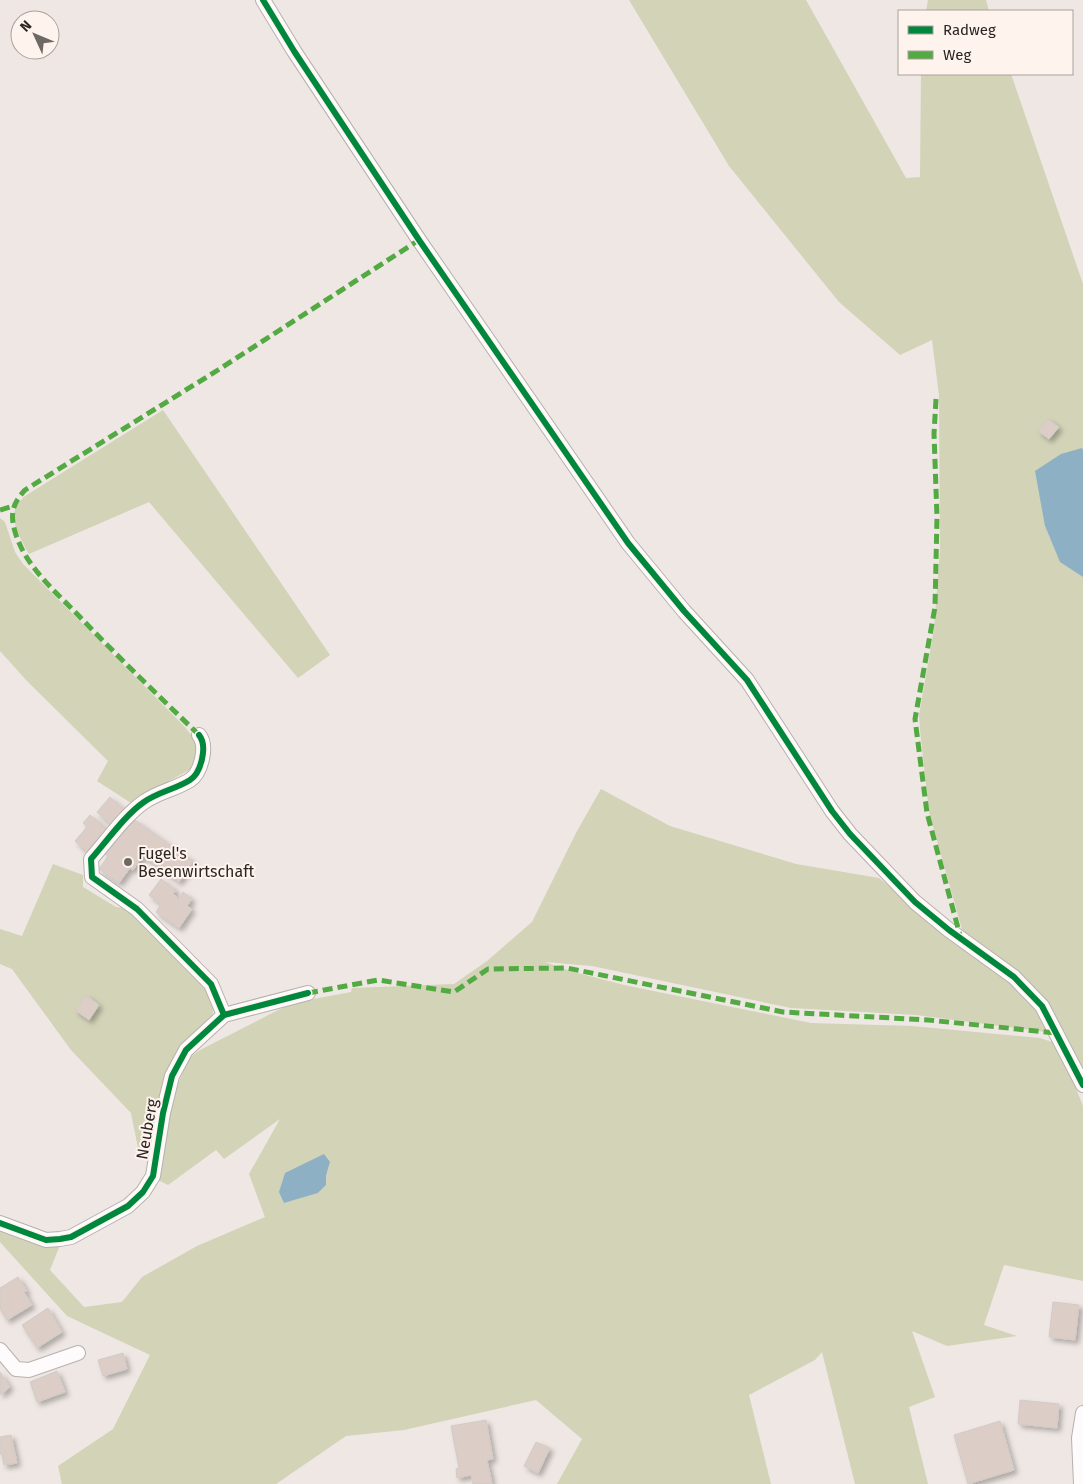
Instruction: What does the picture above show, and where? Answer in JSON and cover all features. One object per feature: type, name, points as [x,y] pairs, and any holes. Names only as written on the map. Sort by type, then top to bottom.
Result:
[{"type":"street","points":[[263,0],[294,51],[414,232],[628,543],[684,612],[747,680],[832,810],[850,834],[915,902],[949,930],[1014,977],[1042,1006],[1083,1085]]},
{"type":"street","points":[[199,735],[204,743],[203,758],[192,779],[144,801],[129,815],[91,859],[92,877],[138,909],[211,984],[224,1015]]},
{"type":"street","name":"Neuberg","points":[[0,1223],[46,1240],[60,1239],[71,1237],[128,1206],[137,1199],[153,1176],[163,1113],[172,1076],[186,1050],[224,1015],[308,993]]},
{"type":"street","points":[[0,1350],[16,1370],[29,1370],[78,1353]]},
{"type":"street","points":[[1081,1484],[1079,1438],[1083,1413]]},
{"type":"green space","points":[[629,0],[806,0],[906,178],[920,177],[921,75],[1011,75],[1083,284],[1083,450],[1082,448],[1045,526],[1060,561],[1083,577],[1083,1074],[1044,1019],[1046,1032],[916,1015],[791,1008],[592,966],[545,962],[570,971],[624,985],[811,1023],[912,1026],[1040,1038],[1058,1044],[1083,1106],[1083,1281],[1004,1265],[984,1325],[1017,1336],[947,1346],[912,1331],[935,1397],[909,1407],[928,1484],[855,1484],[822,1352],[815,1360],[749,1395],[771,1484],[557,1484],[582,1439],[536,1400],[404,1430],[346,1436],[276,1484],[62,1484],[58,1466],[113,1429],[150,1355],[67,1316],[0,1242],[0,1230],[60,1245],[50,1270],[84,1307],[122,1302],[142,1277],[197,1246],[265,1217],[249,1174],[280,1119],[224,1159],[216,1150],[168,1185],[158,1180],[169,1105],[189,1058],[200,1050],[292,1003],[351,992],[352,988],[454,984],[487,961],[532,922],[577,831],[601,789],[670,826],[796,864],[879,878],[961,945],[963,933],[929,812],[919,715],[934,629],[940,550],[939,395],[932,340],[900,355],[839,302],[729,166]],"holes":[[[330,1162],[326,1176],[326,1185],[318,1193],[283,1203]]]},
{"type":"green space","points":[[928,0],[986,0],[989,10],[926,10]]},
{"type":"green space","points":[[163,410],[330,655],[298,678],[149,502],[29,554],[20,537],[14,517],[17,505],[25,496]]},
{"type":"green space","points":[[0,518],[5,522],[15,552],[23,564],[188,731],[195,741],[198,750],[194,767],[131,803],[97,781],[108,761],[27,681],[0,651]]},
{"type":"green space","points":[[53,864],[83,875],[83,887],[116,907],[137,909],[214,1000],[212,1021],[180,1047],[150,1162],[138,1148],[131,1113],[71,1050],[12,969],[0,964],[0,929],[22,936]]},
{"type":"water","points":[[1082,448],[1083,577],[1060,562],[1045,526],[1035,471],[1061,454]]},
{"type":"water","points":[[324,1154],[330,1162],[326,1176],[326,1185],[318,1193],[284,1203],[279,1192],[285,1173]]},
{"type":"building","points":[[1048,419],[1059,427],[1049,439],[1038,431]]},
{"type":"building","points":[[110,797],[126,811],[113,826],[97,812]]},
{"type":"building","points":[[90,815],[109,831],[90,854],[75,841],[87,827],[83,823]]},
{"type":"building","points":[[135,820],[193,861],[179,882],[143,856],[133,870],[130,868],[119,883],[99,869],[108,856],[105,854],[128,821],[132,824]]},
{"type":"building","points":[[161,879],[176,890],[173,894],[179,899],[183,892],[192,899],[187,906],[192,909],[179,928],[156,912],[161,904],[149,895]]},
{"type":"building","points":[[86,995],[99,1005],[89,1020],[75,1010]]},
{"type":"building","points":[[18,1277],[27,1291],[24,1292],[32,1305],[7,1320],[0,1309],[0,1288]]},
{"type":"building","points":[[1053,1302],[1079,1305],[1075,1340],[1049,1337]]},
{"type":"building","points":[[48,1308],[62,1332],[37,1348],[22,1325]]},
{"type":"building","points":[[123,1353],[127,1369],[103,1376],[98,1360]]},
{"type":"building","points":[[57,1371],[65,1392],[37,1402],[30,1382]]},
{"type":"building","points":[[0,1372],[10,1387],[0,1395]]},
{"type":"building","points":[[1020,1400],[1059,1404],[1057,1428],[1018,1424]]},
{"type":"building","points":[[486,1420],[493,1459],[487,1460],[492,1484],[473,1484],[471,1475],[457,1478],[456,1469],[459,1468],[451,1426]]},
{"type":"building","points":[[1000,1421],[1014,1470],[968,1484],[954,1435]]},
{"type":"building","points":[[11,1435],[17,1463],[4,1465],[2,1454],[0,1454],[0,1437]]},
{"type":"building","points":[[536,1442],[550,1448],[538,1473],[524,1466]]},
{"type":"marked path","points":[[199,735],[52,589],[35,569],[27,558],[16,535],[13,522],[14,506],[25,490],[218,370],[419,240]]},
{"type":"marked path","points":[[936,399],[934,434],[937,517],[935,607],[915,719],[927,813],[961,939]]},
{"type":"marked path","points":[[0,510],[13,506]]},
{"type":"marked path","points":[[308,993],[378,980],[454,992],[488,969],[567,968],[783,1012],[928,1020],[1057,1033]]},
{"type":"cycle path","points":[[263,0],[294,51],[419,240],[628,543],[684,611],[747,680],[832,811],[850,834],[915,902],[949,930],[1014,977],[1042,1006],[1083,1085]]},
{"type":"cycle path","points":[[199,735],[202,740],[203,752],[200,766],[194,777],[137,807],[91,859],[92,877],[137,909],[211,984],[224,1015]]},
{"type":"cycle path","points":[[0,1223],[46,1240],[60,1239],[71,1237],[128,1206],[143,1192],[153,1176],[163,1113],[172,1076],[186,1050],[224,1015],[308,993]]},
{"type":"place","name":"Fugel's Besenwirtschaft","points":[[128,862]]}]
